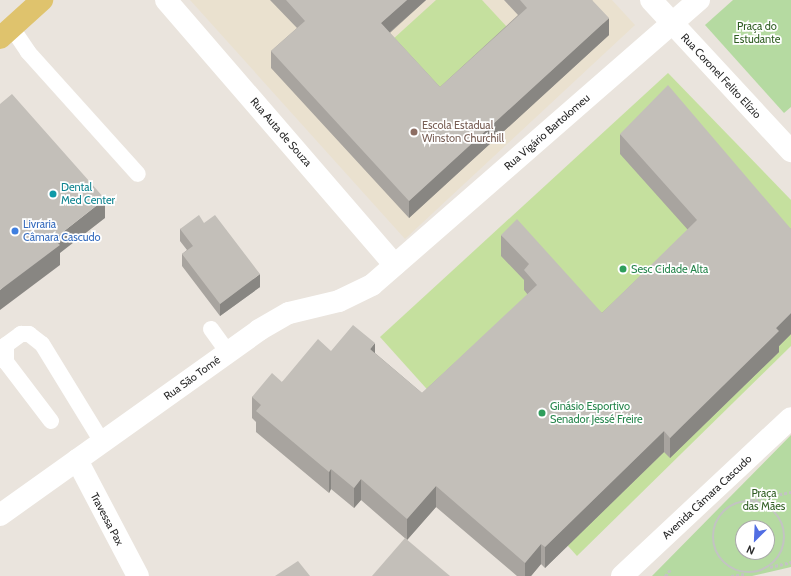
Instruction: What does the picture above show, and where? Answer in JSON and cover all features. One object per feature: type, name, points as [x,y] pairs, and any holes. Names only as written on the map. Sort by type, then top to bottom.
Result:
[{"type":"main road","points":[[6,33],[42,0]]},
{"type":"street","name":"Rua Auta de Souza","points":[[166,0],[395,265]]},
{"type":"street","name":"Rua Coronel Felito Elízio","points":[[651,0],[789,146]]},
{"type":"street","name":"Rua Vigário Bartolomeu","points":[[395,265],[699,0]]},
{"type":"street","name":"Rua São Tomé","points":[[0,515],[228,352],[289,313],[339,301],[372,285],[395,265]]},
{"type":"street","name":"Avenida Câmara Cascudo","points":[[622,576],[791,418]]},
{"type":"street","name":"Travessa Pax","points":[[77,460],[138,576]]},
{"type":"lane","points":[[6,33],[28,52],[138,174]]},
{"type":"lane","points":[[211,329],[228,352]]},
{"type":"lane","points":[[51,421],[6,362],[6,345],[21,334],[29,334],[42,344],[102,442]]},
{"type":"path","points":[[747,573],[726,565],[716,551],[713,534],[722,514],[740,502],[781,491],[791,492]]},
{"type":"path","points":[[740,502],[765,505],[781,523],[784,547],[770,567]]},
{"type":"path","points":[[731,576],[791,562]]},
{"type":"shaded area","name":"Escola Estadual Winston Churchill","points":[[190,0],[612,0],[635,25],[405,239]]},
{"type":"green space","points":[[436,0],[482,0],[507,27],[438,90],[392,40]]},
{"type":"green space","name":"Praça do Estudante","points":[[733,0],[791,0],[791,107],[784,113],[705,25]]},
{"type":"green space","name":"Sesc Cidade Alta","points":[[668,73],[791,200],[791,346],[577,556],[380,337]]},
{"type":"green space","name":"Praça das Mães","points":[[791,435],[791,567],[752,576],[652,576]]},
{"type":"building","points":[[286,0],[407,0],[381,23],[440,87],[527,8],[520,0],[592,0],[609,18],[409,201],[271,51],[305,21]]},
{"type":"building","name":"Sesc Cidade Alta","points":[[668,85],[791,229],[791,313],[776,328],[779,331],[670,438],[664,431],[545,547],[541,544],[525,563],[436,486],[407,519],[361,479],[354,488],[331,469],[329,472],[256,411],[261,405],[252,397],[272,373],[282,382],[318,339],[331,351],[353,325],[375,343],[370,349],[422,393],[537,285],[524,270],[529,264],[501,235],[517,219],[602,313],[697,220],[620,134]]},
{"type":"building","points":[[12,94],[105,199],[54,239],[60,245],[0,290],[0,104]]},
{"type":"building","points":[[199,215],[204,223],[215,215],[260,274],[220,304],[182,254],[193,246],[180,229]]},
{"type":"building","points":[[405,538],[450,576],[372,576]]},
{"type":"building","points":[[298,561],[310,576],[275,576]]},
{"type":"place","name":"Escola Estadual Winston Churchill","points":[[414,132]]},
{"type":"place","name":"Dental Med Center","points":[[53,194]]},
{"type":"place","name":"Livraria Câmara Cascudo","points":[[15,231]]},
{"type":"place","name":"Sesc Cidade Alta","points":[[623,269]]},
{"type":"place","name":"Ginásio Esportivo Senador Jessé Freire","points":[[542,413]]}]
